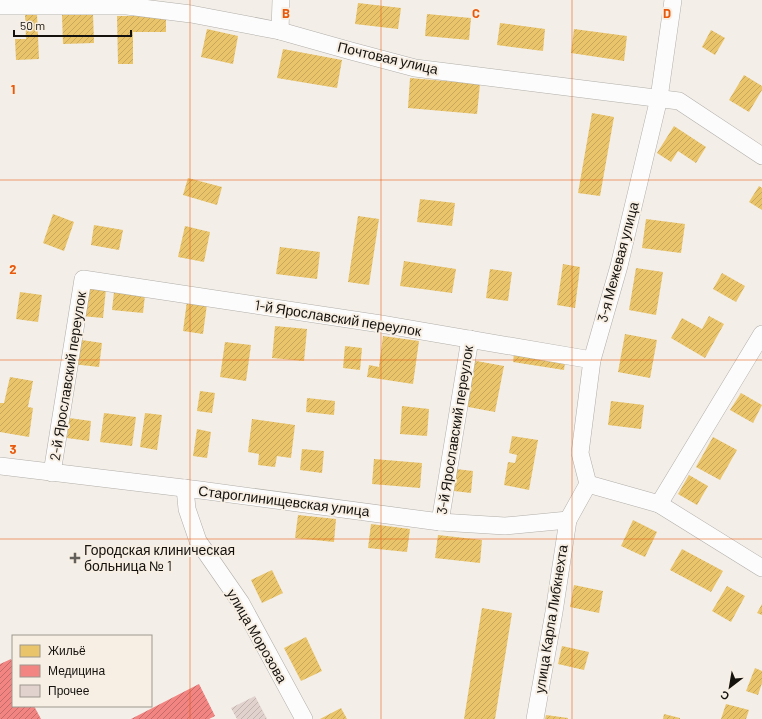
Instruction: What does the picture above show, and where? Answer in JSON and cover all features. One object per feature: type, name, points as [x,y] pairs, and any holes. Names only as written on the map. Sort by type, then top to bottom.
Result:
[{"type":"street","points":[[280,31],[281,0]]},
{"type":"street","name":"3-я Межевая улица","points":[[588,484],[580,453],[592,360],[619,266],[659,98],[673,0]]},
{"type":"street","name":"Почтовая улица","points":[[0,6],[127,6],[191,14],[280,31],[415,68],[679,101],[762,156]]},
{"type":"street","name":"1-й Ярославский переулок","points":[[83,279],[381,324],[592,360]]},
{"type":"street","name":"2-й Ярославский переулок","points":[[52,472],[83,279]]},
{"type":"street","points":[[658,504],[762,334]]},
{"type":"street","name":"3-й Ярославский переулок","points":[[440,522],[470,339]]},
{"type":"street","name":"Староглинищевская улица","points":[[0,466],[185,488],[440,522],[505,526],[568,520]]},
{"type":"street","points":[[568,520],[588,484],[658,504],[762,568]]},
{"type":"street","name":"улица Морозова","points":[[185,488],[187,508],[198,541],[241,603],[304,719]]},
{"type":"street","name":"улица Карла Либкнехта","points":[[535,719],[554,612],[568,520]]},
{"type":"building: Жильё","points":[[358,3],[401,8],[398,29],[355,24]]},
{"type":"building: Жильё","points":[[37,14],[39,59],[16,60],[15,39],[26,39],[25,15]]},
{"type":"building: Жильё","points":[[93,14],[94,43],[63,44],[62,15]]},
{"type":"building: Жильё","points":[[427,14],[471,18],[469,40],[425,36]]},
{"type":"building: Жильё","points":[[117,16],[166,16],[166,32],[133,32],[133,64],[118,64]]},
{"type":"building: Жильё","points":[[500,23],[545,29],[543,51],[497,45]]},
{"type":"building: Жильё","points":[[207,29],[238,36],[233,64],[201,57]]},
{"type":"building: Жильё","points":[[574,29],[627,36],[624,61],[571,53]]},
{"type":"building: Жильё","points":[[711,30],[725,38],[715,55],[702,47]]},
{"type":"building: Жильё","points":[[283,49],[342,60],[337,88],[277,78]]},
{"type":"building: Жильё","points":[[744,75],[762,86],[762,90],[749,112],[729,100]]},
{"type":"building: Жильё","points":[[410,78],[480,84],[477,114],[408,108]]},
{"type":"building: Жильё","points":[[592,113],[614,117],[600,196],[578,193]]},
{"type":"building: Жильё","points":[[674,126],[706,147],[696,163],[678,151],[671,162],[657,153]]},
{"type":"building: Жильё","points":[[188,178],[222,187],[217,205],[183,195]]},
{"type":"building: Жильё","points":[[759,186],[762,188],[762,210],[749,202]]},
{"type":"building: Жильё","points":[[420,199],[455,203],[452,226],[417,222]]},
{"type":"building: Жильё","points":[[53,214],[74,222],[64,251],[43,243]]},
{"type":"building: Жильё","points":[[358,216],[379,219],[369,285],[348,282]]},
{"type":"building: Жильё","points":[[646,219],[685,224],[681,253],[642,248]]},
{"type":"building: Жильё","points":[[94,225],[123,230],[119,250],[91,245]]},
{"type":"building: Жильё","points":[[185,226],[210,232],[204,262],[178,257]]},
{"type":"building: Жильё","points":[[280,247],[320,252],[317,279],[276,274]]},
{"type":"building: Жильё","points":[[404,261],[456,269],[452,293],[400,286]]},
{"type":"building: Жильё","points":[[563,264],[580,267],[575,308],[557,305]]},
{"type":"building: Жильё","points":[[636,268],[663,272],[656,315],[629,310]]},
{"type":"building: Жильё","points":[[490,269],[512,272],[508,301],[486,298]]},
{"type":"building: Жильё","points":[[722,273],[745,286],[736,302],[713,289]]},
{"type":"building: Жильё","points":[[85,287],[106,289],[103,318],[82,316]]},
{"type":"building: Жильё","points":[[20,292],[42,295],[38,322],[16,319]]},
{"type":"building: Жильё","points":[[114,292],[145,295],[143,313],[112,310]]},
{"type":"building: Жильё","points":[[187,301],[207,304],[203,334],[183,331]]},
{"type":"building: Жильё","points":[[709,316],[724,324],[705,358],[671,338],[682,318],[702,329]]},
{"type":"building: Жильё","points":[[275,326],[307,329],[304,361],[272,358]]},
{"type":"building: Жильё","points":[[625,334],[657,340],[650,378],[618,372]]},
{"type":"building: Жильё","points":[[383,336],[419,341],[413,384],[367,377],[369,365],[379,367]]},
{"type":"building: Жильё","points":[[75,339],[102,343],[99,367],[72,364]]},
{"type":"building: Жильё","points":[[225,342],[251,345],[246,381],[220,377]]},
{"type":"building: Жильё","points":[[345,346],[362,348],[360,370],[343,368]]},
{"type":"building: Жильё","points":[[515,346],[566,354],[564,370],[513,362]]},
{"type":"building: Жильё","points":[[471,360],[504,366],[495,412],[463,406]]},
{"type":"building: Жильё","points":[[10,377],[33,381],[28,407],[33,408],[29,437],[0,432],[0,403],[4,403]]},
{"type":"building: Жильё","points":[[200,391],[215,393],[212,413],[197,411]]},
{"type":"building: Жильё","points":[[741,393],[762,405],[753,423],[730,410]]},
{"type":"building: Жильё","points":[[307,398],[335,401],[334,415],[306,412]]},
{"type":"building: Жильё","points":[[611,401],[644,405],[641,429],[608,425]]},
{"type":"building: Жильё","points":[[402,406],[429,409],[427,436],[400,434]]},
{"type":"building: Жильё","points":[[104,413],[136,417],[132,446],[100,442]]},
{"type":"building: Жильё","points":[[145,413],[162,415],[157,450],[140,447]]},
{"type":"building: Жильё","points":[[69,418],[91,421],[89,441],[67,438]]},
{"type":"building: Жильё","points":[[252,419],[295,425],[291,458],[277,456],[275,467],[258,465],[259,454],[248,452]]},
{"type":"building: Жильё","points":[[197,429],[211,432],[207,458],[193,456]]},
{"type":"building: Жильё","points":[[512,436],[538,440],[529,490],[504,485],[508,462],[515,463],[517,455],[509,453]]},
{"type":"building: Жильё","points":[[713,437],[737,450],[720,480],[696,467]]},
{"type":"building: Жильё","points":[[302,449],[324,451],[322,473],[300,470]]},
{"type":"building: Жильё","points":[[374,459],[422,463],[420,488],[372,484]]},
{"type":"building: Жильё","points":[[456,469],[473,471],[471,493],[454,491]]},
{"type":"building: Жильё","points":[[689,475],[708,486],[697,505],[678,494]]},
{"type":"building: Жильё","points":[[298,515],[336,519],[334,542],[295,538]]},
{"type":"building: Жильё","points":[[633,520],[657,532],[645,557],[621,546]]},
{"type":"building: Жильё","points":[[371,524],[410,529],[407,552],[368,548]]},
{"type":"building: Жильё","points":[[438,535],[482,540],[480,563],[435,558]]},
{"type":"building: Жильё","points":[[682,549],[723,571],[711,592],[670,570]]},
{"type":"building: Жильё","points":[[272,570],[283,593],[262,603],[251,580]]},
{"type":"building: Жильё","points":[[574,585],[603,591],[599,613],[570,607]]},
{"type":"building: Жильё","points":[[727,586],[745,596],[731,622],[712,611]]},
{"type":"building: Жильё","points":[[762,604],[762,615],[757,613]]},
{"type":"building: Жильё","points":[[482,608],[512,613],[495,719],[464,719]]},
{"type":"building: Жильё","points":[[306,637],[322,671],[301,681],[284,648]]},
{"type":"building: Жильё","points":[[562,646],[589,652],[584,670],[558,664]]},
{"type":"building: Жильё","points":[[755,668],[762,671],[762,683],[758,695],[746,691]]},
{"type":"building: Жильё","points":[[726,704],[749,710],[746,719],[721,719]]},
{"type":"building: Жильё","points":[[341,708],[347,719],[320,719]]},
{"type":"building: Жильё","points":[[664,714],[680,718],[680,719],[663,719]]},
{"type":"building: Жильё","points":[[546,715],[568,718],[568,719],[545,719]]},
{"type":"building: Медицина","points":[[11,659],[12,661],[12,707],[35,707],[41,719],[0,719],[0,664]]},
{"type":"building: Медицина","points":[[199,684],[215,716],[209,719],[131,719]]},
{"type":"building: Прочее","points":[[255,696],[267,719],[237,719],[231,708]]},
{"type":"place","name":"Городская клиническая больница № 1","points":[[75,558]]}]
